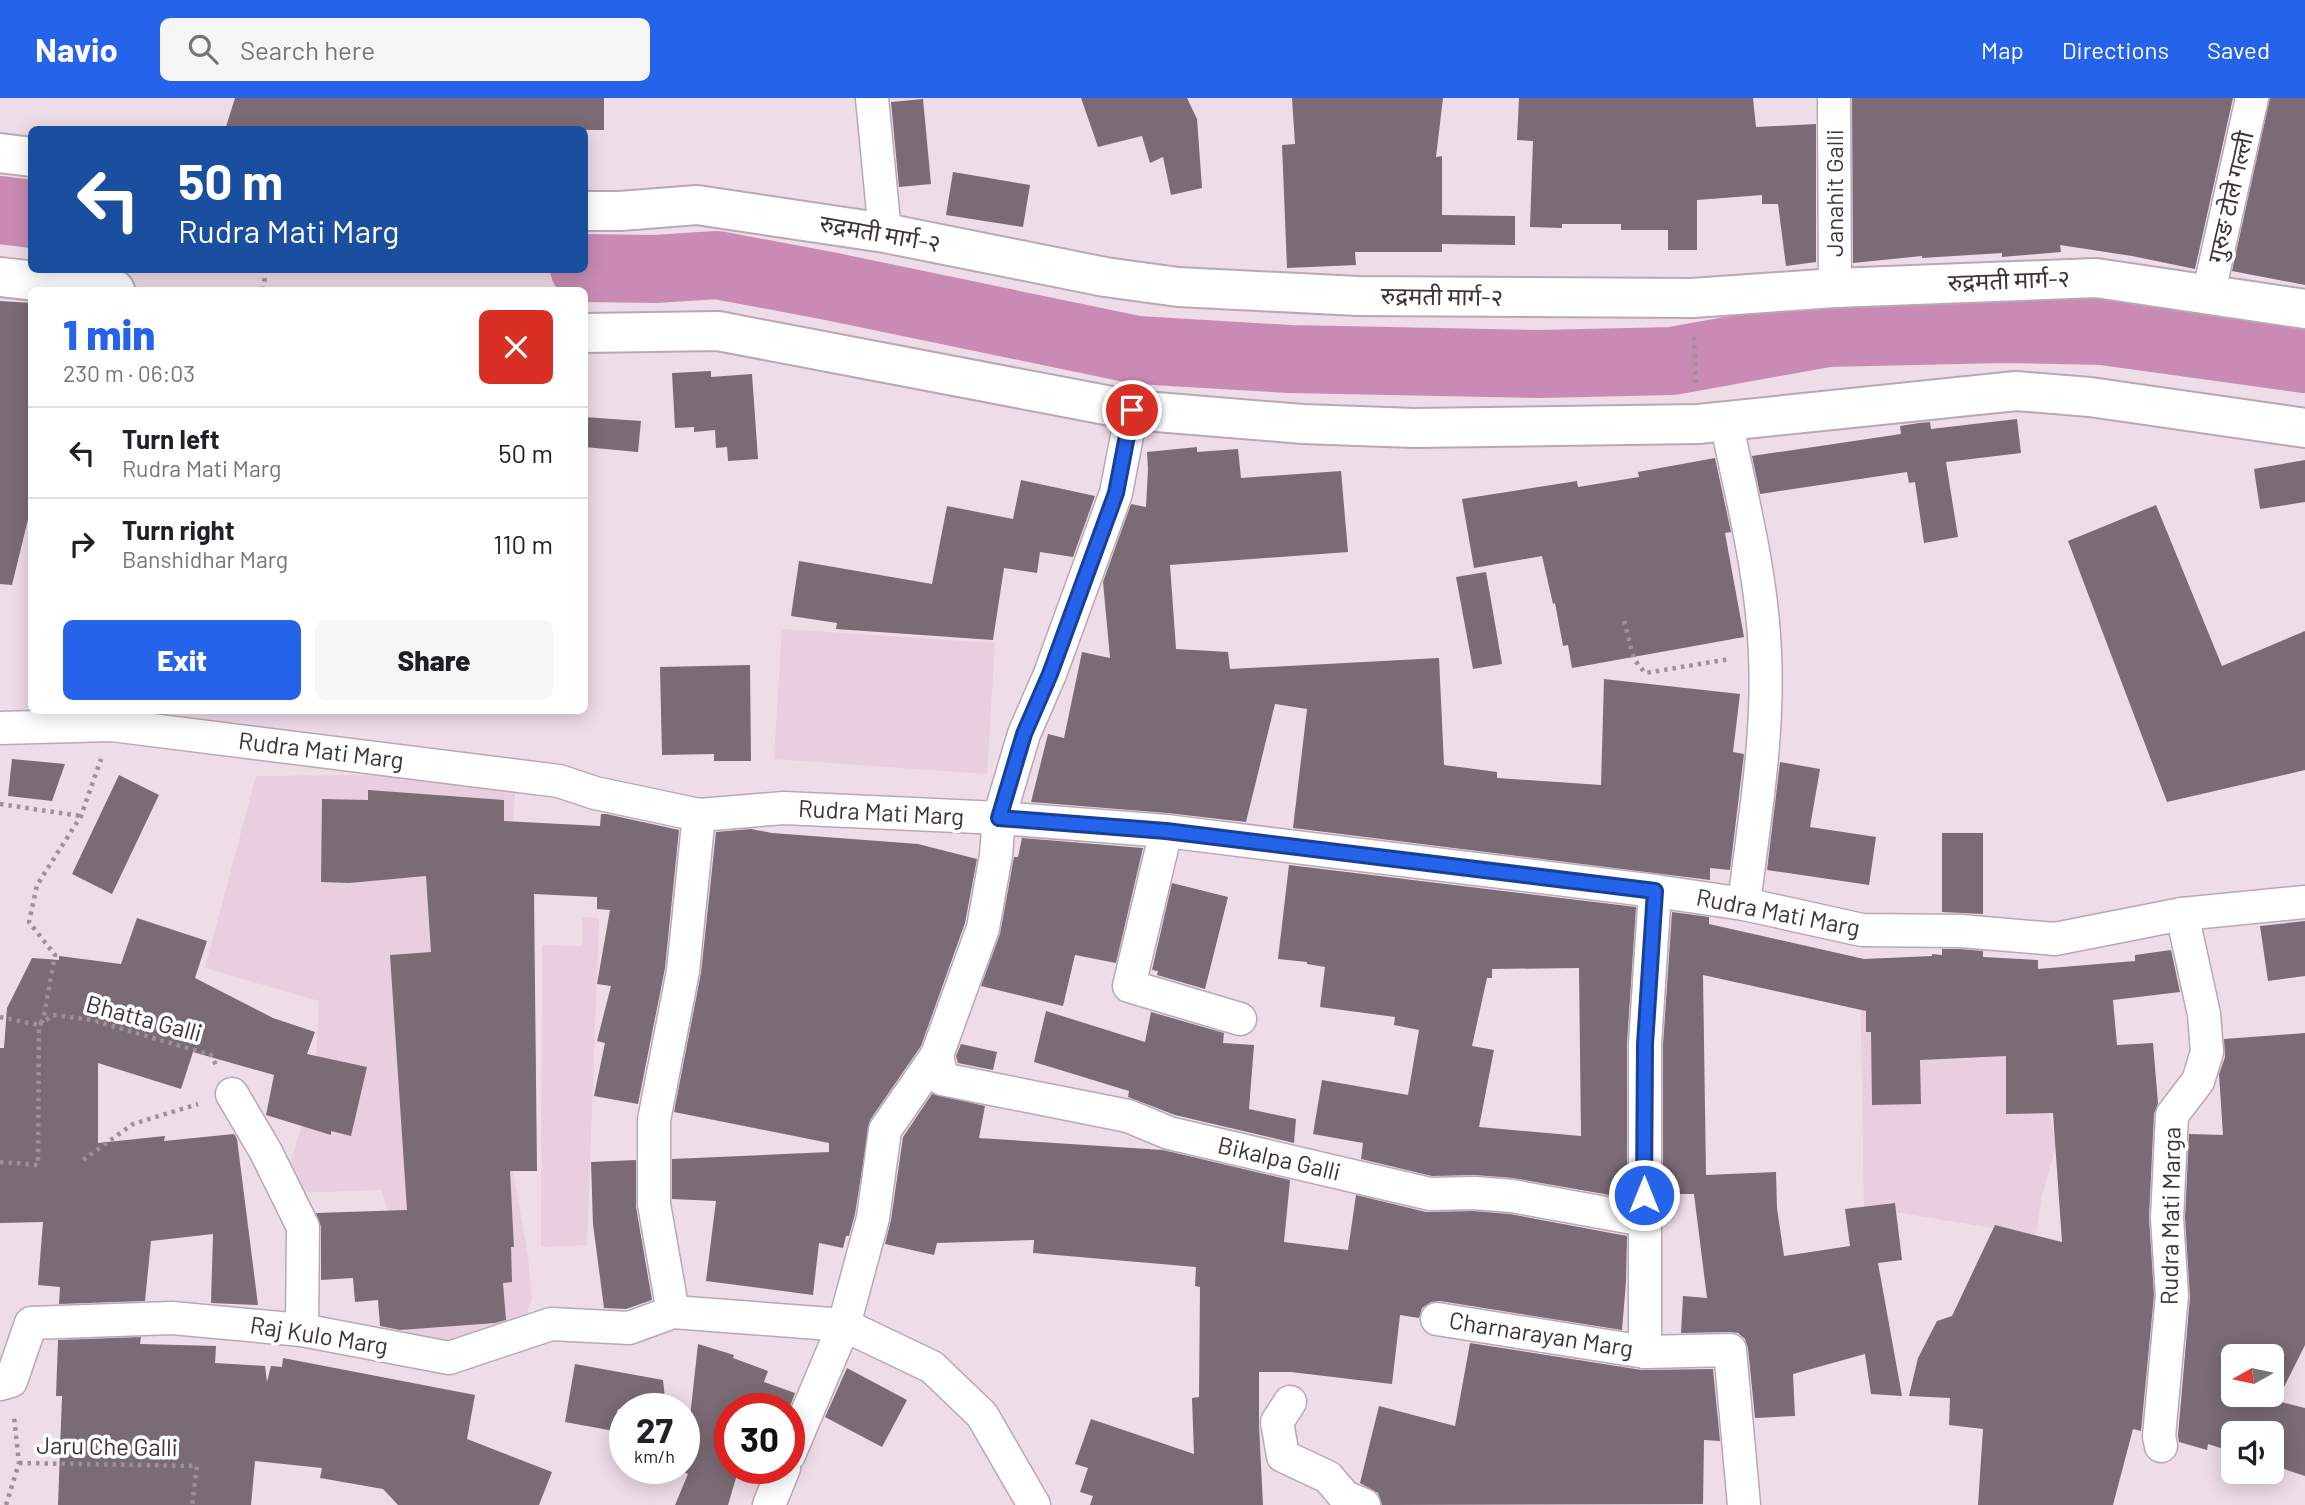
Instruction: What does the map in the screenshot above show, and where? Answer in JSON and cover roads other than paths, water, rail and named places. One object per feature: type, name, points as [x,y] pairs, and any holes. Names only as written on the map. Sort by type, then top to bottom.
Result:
[{"type":"street","points":[[872,98],[885,233]]},
{"type":"street","name":"Janahit Galli","points":[[1834,98],[1835,288]]},
{"type":"street","name":"गुरुङ टोले गल्ली","points":[[2208,296],[2252,98]]},
{"type":"street","points":[[0,153],[28,156]]},
{"type":"street","name":"रुद्रमती मार्ग-२","points":[[588,211],[697,205],[885,233],[1105,277],[1178,287],[1358,296],[1692,298],[1835,288],[2096,278],[2305,309]]},
{"type":"street","points":[[0,277],[88,287]]},
{"type":"street","points":[[588,333],[719,331],[1132,410],[1303,424],[1414,428],[1712,423],[2016,391],[2090,397],[2305,428]]},
{"type":"street","points":[[805,1417],[844,1325],[873,1218],[885,1130],[937,1055],[983,928],[996,855],[999,818],[1024,734],[1050,674],[1116,493],[1132,410]]},
{"type":"street","points":[[1712,423],[1757,574],[1765,653],[1763,742],[1744,904]]},
{"type":"street","name":"Rudra Mati Marg","points":[[0,727],[116,718],[559,781],[595,793],[699,816],[784,808],[999,818],[1166,831],[1655,891],[1744,904],[1862,930],[1961,931],[2055,939],[2182,914],[2305,902]]},
{"type":"street","points":[[699,816],[683,971],[654,1120],[654,1204],[673,1312],[844,1325],[932,1367],[982,1415],[1034,1505]]},
{"type":"street","points":[[1166,831],[1129,986],[1240,1018]]},
{"type":"street","name":"Charnarayan Marg","points":[[1645,1352],[1645,1044],[1655,891]]},
{"type":"street","name":"Rudra Mati Marga","points":[[2161,1446],[2159,1436],[2165,1352],[2172,1295],[2167,1218],[2172,1115],[2199,1081],[2207,1052],[2204,1014],[2182,914]]},
{"type":"street","name":"Bikalpa Galli","points":[[937,1055],[942,1079],[1128,1116],[1182,1136],[1430,1194],[1512,1196],[1644,1220]]},
{"type":"street","points":[[232,1094],[266,1152],[303,1227],[302,1330]]},
{"type":"street","name":"Raj Kulo Marg","points":[[5,1383],[30,1323],[172,1318],[302,1330],[449,1358],[551,1324],[629,1328],[673,1312]]},
{"type":"street","name":"Charnarayan Marg","points":[[1437,1319],[1645,1352],[1730,1350],[1744,1505]]},
{"type":"street","points":[[1290,1402],[1277,1422],[1283,1456],[1328,1477],[1345,1497],[1364,1505]]},
{"type":"street","points":[[769,1505],[778,1484]]},
{"type":"waterway","points":[[0,210],[28,214]]},
{"type":"waterway","points":[[588,268],[655,269],[717,265],[1137,350],[1290,359],[1539,364],[1672,361],[1827,333],[2004,329],[2103,331],[2305,359]]}]
